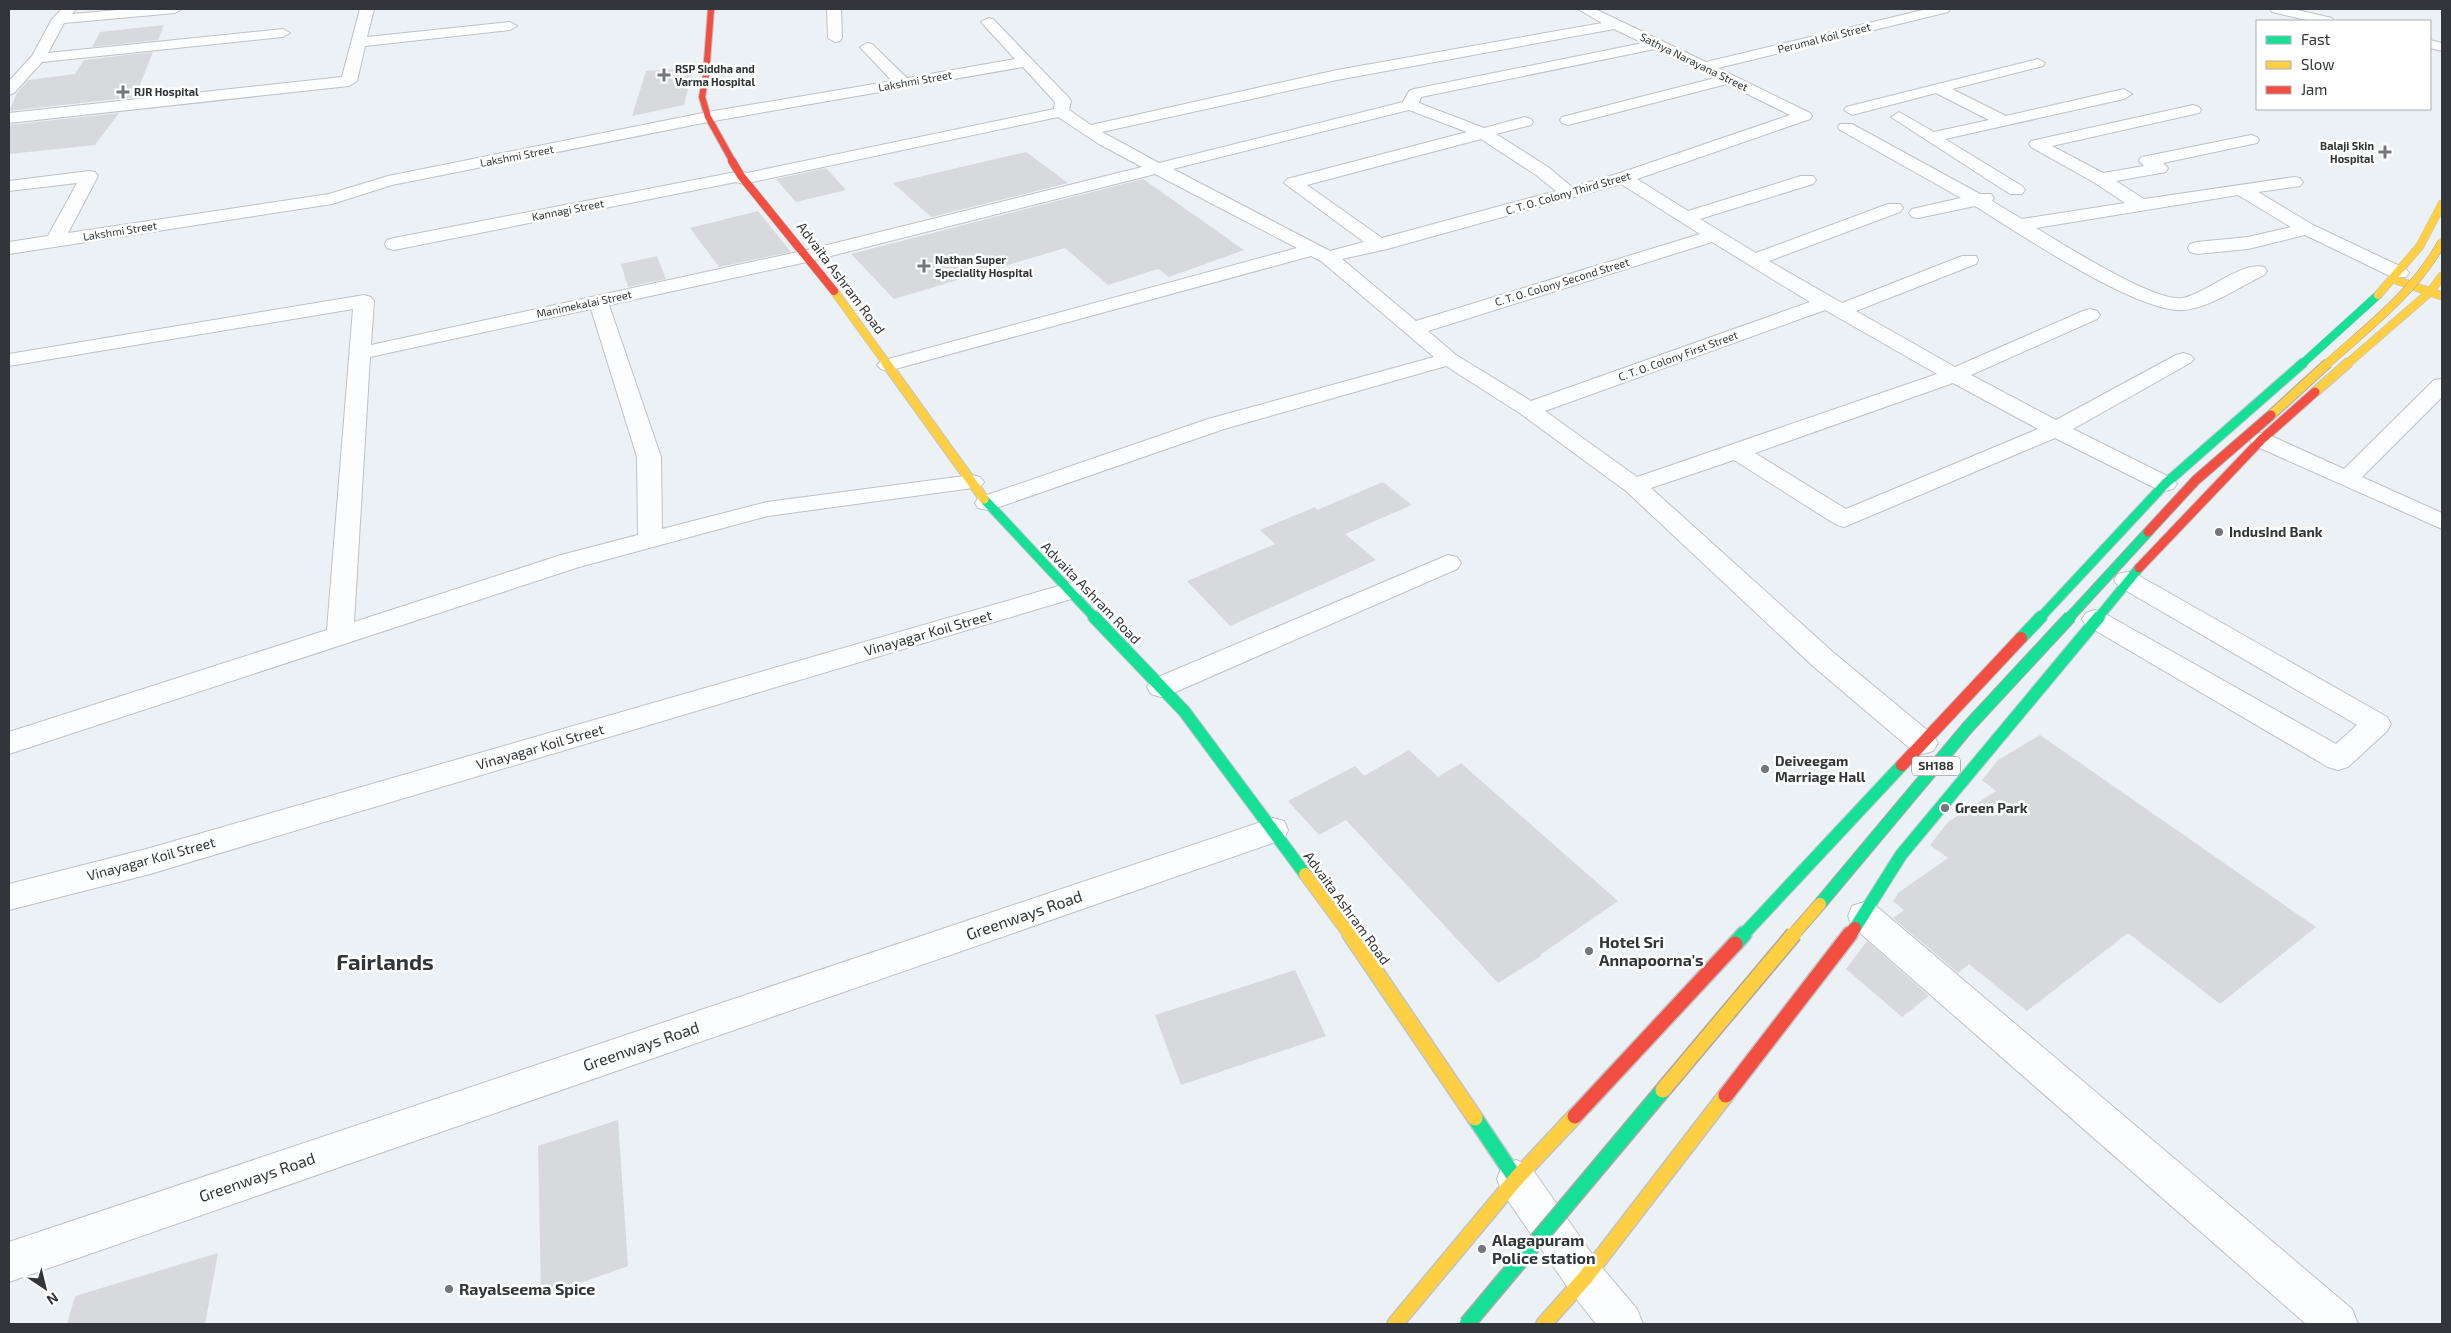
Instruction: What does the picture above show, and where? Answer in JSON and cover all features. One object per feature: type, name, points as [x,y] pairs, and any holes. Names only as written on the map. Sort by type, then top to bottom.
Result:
[{"type":"main road","name":"Advaita Ashram Road","points":[[711,9],[706,75],[702,97],[708,117],[742,178],[807,256],[987,503],[1184,711],[1346,929],[1516,1179]]},
{"type":"main road","points":[[1395,1324],[1516,1179],[2165,484],[2233,428],[2396,276],[2422,244],[2442,204]]},
{"type":"main road","name":"SH188","points":[[1467,1324],[1968,727],[2196,480],[2254,431],[2402,296],[2431,262],[2442,242]]},
{"type":"main road","points":[[2396,276],[2442,296]]},
{"type":"main road","points":[[1544,1324],[1585,1278],[1864,916],[1901,856],[2127,580],[2261,440],[2430,292],[2442,276]]},
{"type":"street","points":[[9,90],[38,58],[64,14],[175,9]]},
{"type":"street","points":[[9,118],[349,81],[359,42],[371,9]]},
{"type":"street","points":[[834,9],[836,38]]},
{"type":"street","name":"Sathya Narayana Street","points":[[1585,9],[1804,116]]},
{"type":"street","name":"Perumal Koil Street","points":[[1704,67],[1943,9]]},
{"type":"street","points":[[2277,9],[2323,20]]},
{"type":"street","points":[[988,22],[1063,101],[1061,112],[1088,130],[1158,168],[1321,253],[1449,358],[1529,409],[1634,486],[1824,660],[1923,743]]},
{"type":"street","points":[[1088,130],[1337,75],[1617,24]]},
{"type":"street","points":[[359,42],[510,26]]},
{"type":"street","points":[[38,58],[283,33]]},
{"type":"street","points":[[1569,192],[1542,171],[1483,133],[1410,105],[1414,94],[1432,88],[1658,44]]},
{"type":"street","points":[[867,46],[903,83]]},
{"type":"street","name":"Lakshmi Street","points":[[9,248],[332,199],[388,182],[708,117],[1026,62]]},
{"type":"street","points":[[1852,110],[2038,63]]},
{"type":"street","points":[[1568,120],[1729,79]]},
{"type":"street","points":[[1938,88],[2004,121]]},
{"type":"street","points":[[1932,137],[2124,94]]},
{"type":"street","name":"Manimekalai Street","points":[[360,353],[807,256],[1410,105]]},
{"type":"street","points":[[2142,206],[2101,179],[2037,144],[2193,110]]},
{"type":"street","name":"Kannagi Street","points":[[394,244],[742,178],[1061,112]]},
{"type":"street","name":"C. T. O. Colony Third Street","points":[[888,365],[1321,253],[1380,244],[1623,178],[1804,116]]},
{"type":"street","points":[[1899,117],[2016,190],[1918,213]]},
{"type":"street","points":[[1380,244],[1293,183],[1525,122]]},
{"type":"street","points":[[1846,126],[1978,200],[2101,273],[2164,303],[2183,304],[2258,270]]},
{"type":"street","points":[[2101,179],[2160,168],[2147,161],[2251,140]]},
{"type":"street","points":[[9,186],[89,176],[55,241]]},
{"type":"street","points":[[1623,178],[1713,236],[1756,259],[1954,375],[2054,430],[2165,484]]},
{"type":"street","points":[[1685,218],[1807,180]]},
{"type":"street","points":[[2018,225],[2294,182]]},
{"type":"street","points":[[2241,189],[2307,229],[2396,276]]},
{"type":"street","points":[[1756,259],[1894,208]]},
{"type":"street","points":[[2197,248],[2248,243],[2307,229]]},
{"type":"street","name":"C. T. O. Colony Second Street","points":[[1412,329],[1713,236]]},
{"type":"street","name":"C. T. O. Colony First Street","points":[[1529,409],[1970,260]]},
{"type":"street","points":[[598,301],[649,457],[650,540]]},
{"type":"street","points":[[9,360],[364,302],[340,636]]},
{"type":"street","points":[[1634,486],[1738,452],[1954,375],[2090,316]]},
{"type":"street","points":[[987,503],[1216,424],[1449,358]]},
{"type":"street","points":[[1738,452],[1844,519],[2054,430],[2183,360]]},
{"type":"street","points":[[2348,478],[2442,385]]},
{"type":"street","points":[[2261,440],[2442,522]]},
{"type":"street","points":[[9,743],[570,561],[767,509],[972,482]]},
{"type":"street","points":[[1161,688],[1448,563]]},
{"type":"street","points":[[2095,619],[2338,759],[2377,724],[2127,580]]},
{"type":"street","name":"Vinayagar Koil Street","points":[[9,897],[159,858],[1069,591]]},
{"type":"street","name":"Greenways Road","points":[[9,1262],[1273,830]]},
{"type":"street","points":[[1864,916],[2337,1324]]},
{"type":"street","points":[[1516,1179],[1585,1278],[1622,1324]]},
{"type":"building","points":[[164,25],[158,40],[92,47],[100,32]]},
{"type":"building","points":[[153,52],[135,97],[9,111],[17,93],[28,80],[75,74],[84,60]]},
{"type":"building","points":[[693,68],[684,105],[632,116],[646,71]]},
{"type":"building","points":[[119,113],[95,145],[9,154],[9,125]]},
{"type":"building","points":[[1026,152],[1068,183],[931,217],[893,183]]},
{"type":"building","points":[[826,168],[846,190],[796,202],[776,179]]},
{"type":"building","points":[[1143,179],[1244,250],[1169,277],[1158,269],[1108,285],[1065,248],[894,299],[851,254]]},
{"type":"building","points":[[758,211],[791,252],[719,267],[690,228]]},
{"type":"building","points":[[657,256],[666,279],[628,287],[621,264]]},
{"type":"building","points":[[1383,482],[1412,505],[1345,534],[1376,560],[1230,626],[1187,581],[1275,544],[1260,530],[1315,507],[1317,510]]},
{"type":"building","points":[[2040,735],[2316,927],[2220,1004],[2128,933],[2027,1011],[1969,964],[1958,973],[1893,918],[1904,910],[1893,901],[1898,893],[1948,858],[1930,845],[1948,822],[1996,791],[1982,780],[1998,760]]},
{"type":"building","points":[[1409,750],[1438,777],[1461,763],[1618,901],[1541,956],[1498,983],[1346,820],[1319,835],[1288,801],[1355,766],[1364,776]]},
{"type":"building","points":[[1867,941],[1929,996],[1902,1017],[1846,969]]},
{"type":"building","points":[[1295,970],[1326,1036],[1181,1085],[1155,1015]]},
{"type":"building","points":[[618,1120],[628,1266],[541,1297],[538,1146]]},
{"type":"building","points":[[218,1253],[205,1324],[67,1324],[75,1296]]},
{"type":"traffic: fast","points":[[2021,638],[2165,484],[2263,400],[2378,295]]},
{"type":"traffic: fast","points":[[984,499],[992,510],[1184,711],[1305,874]]},
{"type":"traffic: fast","points":[[1820,904],[1968,727],[2148,532]]},
{"type":"traffic: fast","points":[[1855,928],[1901,855],[2139,568]]},
{"type":"traffic: fast","points":[[1735,944],[1902,765]]},
{"type":"traffic: fast","points":[[1467,1324],[1663,1090]]},
{"type":"traffic: fast","points":[[1475,1118],[1516,1179]]},
{"type":"traffic: slow","points":[[2378,295],[2420,246],[2442,204]]},
{"type":"traffic: slow","points":[[2271,415],[2402,296],[2431,262],[2442,242]]},
{"type":"traffic: slow","points":[[2315,392],[2430,292],[2442,276]]},
{"type":"traffic: slow","points":[[2393,279],[2442,296]]},
{"type":"traffic: slow","points":[[834,291],[984,499]]},
{"type":"traffic: slow","points":[[1305,874],[1346,929],[1475,1118]]},
{"type":"traffic: slow","points":[[1663,1090],[1820,904]]},
{"type":"traffic: slow","points":[[1544,1324],[1585,1278],[1726,1095]]},
{"type":"traffic: slow","points":[[1395,1324],[1516,1179],[1575,1116]]},
{"type":"traffic: jam","points":[[711,9],[706,75],[702,97],[708,117],[741,176],[834,291]]},
{"type":"traffic: jam","points":[[2139,568],[2261,440],[2315,392]]},
{"type":"traffic: jam","points":[[2148,532],[2196,480],[2271,415]]},
{"type":"traffic: jam","points":[[1902,765],[2021,638]]},
{"type":"traffic: jam","points":[[1726,1095],[1855,928]]},
{"type":"traffic: jam","points":[[1575,1116],[1735,944]]},
{"type":"place","name":"RSP Siddha and Varma Hospital","points":[[664,75]]},
{"type":"place","name":"RJR Hospital","points":[[123,92]]},
{"type":"place","name":"Balaji Skin Hospital","points":[[2385,152]]},
{"type":"place","name":"Nathan Super Speciality Hospital","points":[[924,266]]},
{"type":"place","name":"IndusInd Bank","points":[[2219,532]]},
{"type":"place","name":"Deiveegam Marriage Hall","points":[[1765,769]]},
{"type":"place","name":"Green Park","points":[[1945,808]]},
{"type":"place","name":"Hotel Sri Annapoorna's","points":[[1589,951]]},
{"type":"place","name":"Alagapuram Police station","points":[[1482,1249]]},
{"type":"place","name":"Rayalseema Spice","points":[[449,1289]]},
{"type":"district","name":"Fairlands","points":[[385,962]]}]
